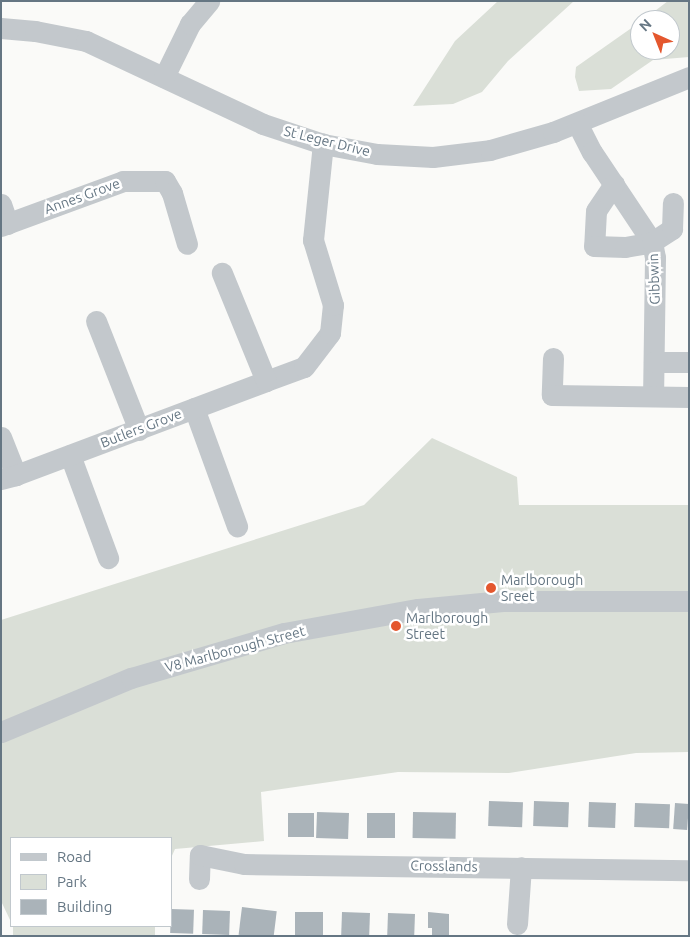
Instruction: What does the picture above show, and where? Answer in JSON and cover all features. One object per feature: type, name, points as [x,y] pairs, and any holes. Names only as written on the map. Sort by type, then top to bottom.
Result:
[{"type":"street","points":[[164,77],[190,24],[208,1]]},
{"type":"street","name":"St Leger Drive","points":[[1,28],[35,31],[86,41],[263,124],[323,144],[377,154],[440,157],[490,150],[577,123],[689,77]]},
{"type":"street","name":"Gibbwin","points":[[577,123],[652,242],[655,258],[653,396]]},
{"type":"street","name":"Butlers Grove","points":[[1,437],[8,477],[139,430],[304,367],[330,334],[332,305],[313,240],[323,144]]},
{"type":"street","name":"Annes Grove","points":[[4,218],[123,181],[164,182],[172,193],[187,244]]},
{"type":"street","points":[[614,184],[596,212],[594,246],[625,247],[652,242],[672,229],[673,203]]},
{"type":"street","points":[[222,273],[266,381]]},
{"type":"street","points":[[96,321],[139,430]]},
{"type":"street","points":[[553,358],[552,395],[689,397]]},
{"type":"street","points":[[654,362],[689,362]]},
{"type":"street","points":[[194,408],[238,526]]},
{"type":"street","points":[[70,455],[108,558]]},
{"type":"street","name":"V8 Marlborough Street","points":[[1,732],[131,678],[284,633],[418,609],[503,601],[689,600]]},
{"type":"street","name":"Crosslands","points":[[199,879],[200,855],[244,864],[689,870]]},
{"type":"street","points":[[517,924],[521,867]]},
{"type":"green space","points":[[498,1],[574,1],[508,61],[482,92],[453,104],[413,106],[455,41]]},
{"type":"green space","points":[[668,1],[689,1],[689,57],[680,58],[680,10],[656,10]]},
{"type":"green space","points":[[630,29],[630,60],[653,60],[611,89],[579,91],[575,77],[576,67]]},
{"type":"green space","points":[[432,438],[517,477],[519,505],[689,505],[689,752],[636,753],[509,773],[398,772],[261,792],[264,841],[175,849],[172,856],[172,837],[10,837],[10,920],[1,901],[1,620],[364,505]]},
{"type":"green space","points":[[13,927],[155,927],[155,936],[13,936]]},
{"type":"building","points":[[489,801],[523,802],[522,827],[488,826]]},
{"type":"building","points":[[534,801],[569,802],[568,827],[533,826]]},
{"type":"building","points":[[589,802],[616,803],[615,828],[588,827]]},
{"type":"building","points":[[635,803],[670,804],[669,828],[634,827]]},
{"type":"building","points":[[675,803],[689,804],[687,830],[673,829]]},
{"type":"building","points":[[317,812],[349,813],[348,839],[316,838]]},
{"type":"building","points":[[413,812],[456,813],[456,839],[413,838]]},
{"type":"building","points":[[288,813],[314,813],[314,837],[288,837]]},
{"type":"building","points":[[367,813],[395,813],[395,838],[367,838]]},
{"type":"building","points":[[242,907],[277,911],[274,936],[239,935]]},
{"type":"building","points":[[172,909],[194,910],[193,934],[170,933]]},
{"type":"building","points":[[203,910],[230,911],[229,935],[202,934]]},
{"type":"building","points":[[295,912],[323,912],[323,936],[295,936]]},
{"type":"building","points":[[342,912],[370,913],[369,936],[341,936]]},
{"type":"building","points":[[428,912],[449,914],[449,936],[432,936],[432,928],[428,928]]},
{"type":"building","points":[[388,913],[415,914],[414,936],[387,936]]},
{"type":"place","name":"Marlborough Sreet","points":[[491,588]]},
{"type":"place","name":"Marlborough Street","points":[[396,626]]}]
